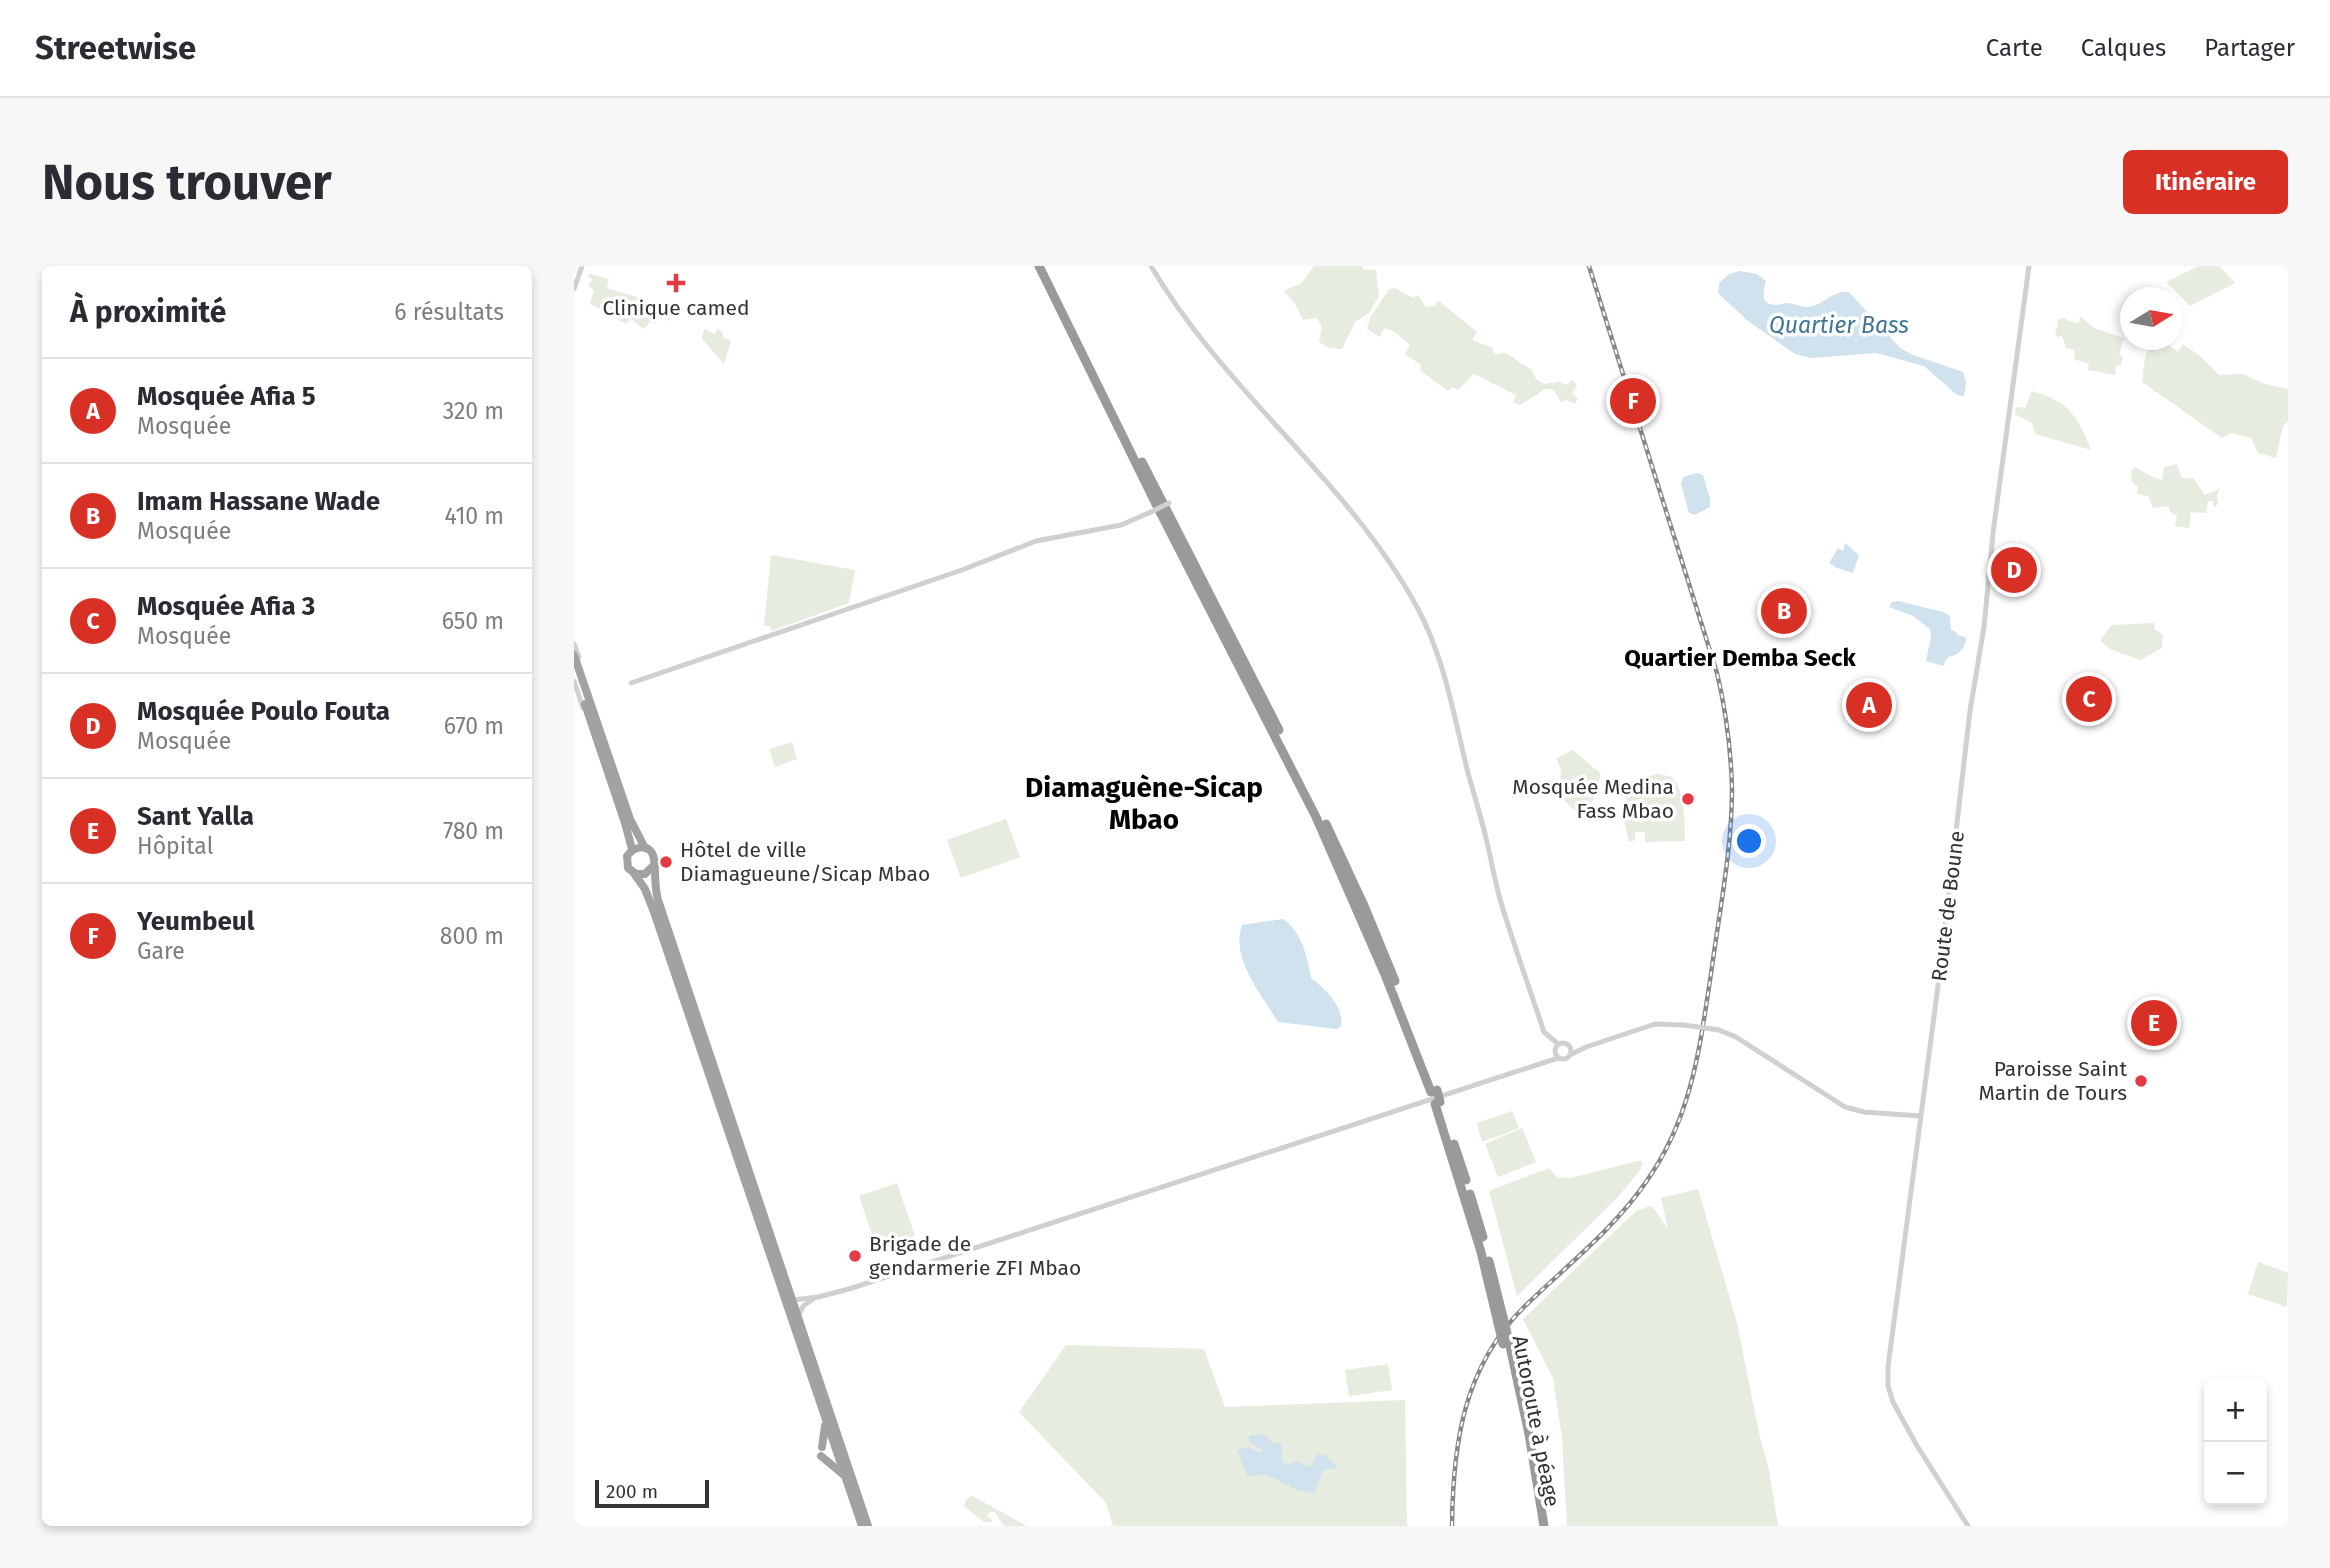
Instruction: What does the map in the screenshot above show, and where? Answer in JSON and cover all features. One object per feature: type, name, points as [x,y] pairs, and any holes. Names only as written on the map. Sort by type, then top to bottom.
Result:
[{"type":"highway","points":[[1039,266],[1156,504],[1316,817],[1387,976],[1434,1091]]},
{"type":"highway","points":[[1045,266],[1349,871],[1405,1005],[1476,1215],[1529,1434],[1544,1526]]},
{"type":"highway","points":[[574,655],[635,831],[652,854],[656,892],[867,1526]]},
{"type":"highway","points":[[574,671],[625,823],[632,849],[626,860],[628,868],[645,888],[657,920],[862,1526]]},
{"type":"highway","points":[[632,849],[645,848]]},
{"type":"highway","points":[[633,872],[645,874],[653,866]]},
{"type":"highway","name":"Autoroute à péage","points":[[1506,1341],[1538,1526]]},
{"type":"highway","points":[[822,1447],[825,1420]]},
{"type":"highway","points":[[821,1457],[845,1476]]},
{"type":"street","points":[[574,289],[582,266]]},
{"type":"street","points":[[1151,266],[1170,299],[1201,340],[1347,505],[1416,606],[1448,685],[1505,917],[1544,1032],[1556,1047],[1558,1058]]},
{"type":"street","name":"Route de Boune","points":[[1968,1526],[1916,1444],[1888,1386],[1888,1367],[1970,710],[1984,627],[1993,533],[2029,266]]},
{"type":"street","points":[[631,683],[953,574],[1036,541],[1121,525],[1169,503]]},
{"type":"street","points":[[574,644],[618,773],[619,787]]},
{"type":"street","points":[[574,681],[593,729]]},
{"type":"street","points":[[793,1300],[818,1297],[1371,1120],[1542,1062],[1565,1059],[1586,1047],[1655,1024],[1719,1030],[1736,1037],[1851,1110],[1921,1116]]},
{"type":"street","points":[[1567,1044],[1571,1049],[1570,1055]]},
{"type":"street","points":[[1542,1062],[1556,1047],[1567,1044],[1586,1047]]},
{"type":"street","points":[[798,1316],[804,1305],[818,1297]]},
{"type":"shaded area","points":[[1314,266],[1362,266],[1363,269],[1376,270],[1379,296],[1369,313],[1355,322],[1342,349],[1329,348],[1319,342],[1322,327],[1317,318],[1303,320],[1284,291],[1302,283]]},
{"type":"shaded area","points":[[2199,266],[2219,266],[2235,283],[2190,306],[2183,299],[2183,287],[2171,287],[2166,282]]},
{"type":"shaded area","points":[[590,274],[609,279],[607,288],[640,298],[642,295],[646,301],[653,304],[653,308],[673,311],[669,321],[661,316],[655,324],[650,322],[644,329],[630,318],[626,324],[590,304],[594,290],[588,286],[592,279],[588,277]]},
{"type":"shaded area","points":[[1395,288],[1413,298],[1418,295],[1426,307],[1436,306],[1439,301],[1477,332],[1472,340],[1493,348],[1493,352],[1498,355],[1504,352],[1532,370],[1536,379],[1544,384],[1559,382],[1566,385],[1572,380],[1577,385],[1572,393],[1578,399],[1575,404],[1566,400],[1561,402],[1553,389],[1545,389],[1520,405],[1513,402],[1516,395],[1474,374],[1458,390],[1453,387],[1448,391],[1420,370],[1421,365],[1405,354],[1410,345],[1395,332],[1384,328],[1380,337],[1367,329],[1370,318],[1389,289]]},
{"type":"shaded area","points":[[2080,316],[2094,328],[2120,337],[2119,355],[2123,356],[2121,364],[2116,366],[2115,375],[2088,370],[2089,364],[2074,359],[2075,350],[2066,348],[2062,336],[2057,337],[2057,320],[2064,318],[2079,323]]},
{"type":"shaded area","points":[[717,328],[724,338],[731,340],[724,364],[702,339],[704,329],[715,334]]},
{"type":"shaded area","points":[[2183,344],[2219,375],[2243,374],[2265,384],[2288,389],[2288,422],[2283,426],[2276,458],[2258,453],[2251,438],[2231,433],[2222,438],[2142,382],[2145,357],[2149,350],[2178,352],[2183,350]]},
{"type":"shaded area","points":[[2032,391],[2055,400],[2070,412],[2082,428],[2091,450],[2035,434],[2032,423],[2015,414],[2016,407],[2025,408]]},
{"type":"shaded area","points":[[2177,464],[2182,478],[2193,478],[2205,495],[2219,489],[2218,504],[2214,508],[2213,501],[2208,501],[2206,513],[2191,512],[2189,528],[2175,526],[2177,516],[2170,512],[2169,506],[2153,508],[2148,496],[2137,494],[2138,487],[2132,482],[2131,472],[2134,467],[2162,480],[2164,467]]},
{"type":"shaded area","points":[[771,555],[855,570],[849,603],[771,631],[771,626],[764,626]]},
{"type":"shaded area","points":[[2154,623],[2155,630],[2163,634],[2162,648],[2140,660],[2110,649],[2100,640],[2112,625]]},
{"type":"shaded area","points":[[792,742],[797,759],[775,767],[769,749]]},
{"type":"shaded area","points":[[1573,750],[1601,774],[1592,803],[1574,810],[1558,794],[1561,770],[1556,758]]},
{"type":"shaded area","points":[[1657,774],[1669,776],[1678,787],[1683,806],[1685,841],[1645,842],[1645,832],[1635,832],[1635,840],[1629,842],[1623,816],[1629,815],[1626,795],[1633,793],[1630,782]]},
{"type":"shaded area","points":[[1006,819],[1020,857],[961,878],[947,840]]},
{"type":"shaded area","points":[[1512,1111],[1519,1128],[1482,1142],[1477,1123]]},
{"type":"shaded area","points":[[1522,1128],[1536,1162],[1498,1177],[1485,1144]]},
{"type":"shaded area","points":[[1643,1161],[1640,1170],[1618,1197],[1517,1296],[1489,1191],[1549,1168],[1558,1178],[1571,1178]]},
{"type":"shaded area","points":[[897,1183],[915,1236],[877,1249],[859,1196]]},
{"type":"shaded area","points":[[1698,1189],[1737,1323],[1769,1470],[1778,1526],[1567,1526],[1562,1438],[1553,1378],[1523,1319],[1636,1211],[1650,1206],[1668,1229],[1661,1198]]},
{"type":"shaded area","points":[[2258,1262],[2288,1273],[2287,1307],[2248,1294]]},
{"type":"shaded area","points":[[1066,1345],[1204,1349],[1225,1407],[1405,1400],[1407,1526],[1113,1526],[1106,1503],[1019,1412]]},
{"type":"shaded area","points":[[1388,1364],[1392,1390],[1349,1396],[1345,1370]]},
{"type":"shaded area","points":[[972,1496],[1027,1526],[1004,1526],[995,1512],[990,1512],[987,1516],[993,1521],[984,1522],[964,1506],[967,1498]]},
{"type":"water","name":"Quartier Bass","points":[[1740,271],[1757,274],[1766,281],[1764,297],[1767,303],[1771,304],[1787,303],[1809,307],[1838,293],[1849,292],[1900,348],[1963,372],[1966,382],[1964,396],[1957,395],[1924,366],[1876,353],[1811,358],[1795,354],[1748,321],[1718,293],[1719,283],[1729,274]]},
{"type":"water","points":[[1697,473],[1703,475],[1710,507],[1695,515],[1689,513],[1681,484],[1683,477]]},
{"type":"water","points":[[1845,543],[1859,555],[1853,573],[1829,563],[1838,548],[1843,551]]},
{"type":"water","points":[[1898,601],[1950,616],[1951,630],[1966,637],[1961,651],[1948,657],[1943,666],[1926,661],[1930,629],[1913,616],[1889,607],[1892,602]]},
{"type":"water","points":[[1283,919],[1299,938],[1311,978],[1337,1005],[1341,1026],[1337,1029],[1278,1022],[1250,976],[1240,950],[1242,925]]},
{"type":"water","points":[[1264,1434],[1273,1443],[1280,1443],[1283,1450],[1281,1458],[1285,1466],[1295,1461],[1311,1467],[1317,1454],[1327,1456],[1338,1468],[1323,1470],[1314,1494],[1297,1490],[1266,1474],[1248,1477],[1237,1451],[1248,1447],[1261,1453],[1263,1450],[1250,1442],[1248,1436]]},
{"type":"railway","points":[[1452,1526],[1459,1437],[1475,1381],[1487,1355],[1524,1307],[1619,1216],[1646,1182],[1674,1132],[1684,1106],[1698,1052],[1728,856],[1732,789],[1729,745],[1717,673],[1589,266]]},
{"type":"place","name":"Clinique camed","points":[[676,283]]},
{"type":"place","name":"Yeumbeul","points":[[1633,401]]},
{"type":"place","name":"Mosquée Poulo Fouta","points":[[2014,570]]},
{"type":"place","name":"Imam Hassane Wade","points":[[1784,611]]},
{"type":"place","name":"Mosquée Afia 3","points":[[2089,699]]},
{"type":"place","name":"Mosquée Afia 5","points":[[1869,705]]},
{"type":"place","name":"Mosquée Medina Fass Mbao","points":[[1688,799]]},
{"type":"place","name":"Hôtel de ville Diamagueune/Sicap Mbao","points":[[666,862]]},
{"type":"place","name":"Sant Yalla","points":[[2154,1023]]},
{"type":"place","name":"Paroisse Saint Martin de Tours","points":[[2141,1081]]},
{"type":"place","name":"Brigade de gendarmerie ZFI Mbao","points":[[855,1256]]},
{"type":"district","name":"Quartier Demba Seck","points":[[1740,658]]},
{"type":"district","name":"Diamaguène-Sicap Mbao","points":[[1144,803]]}]
